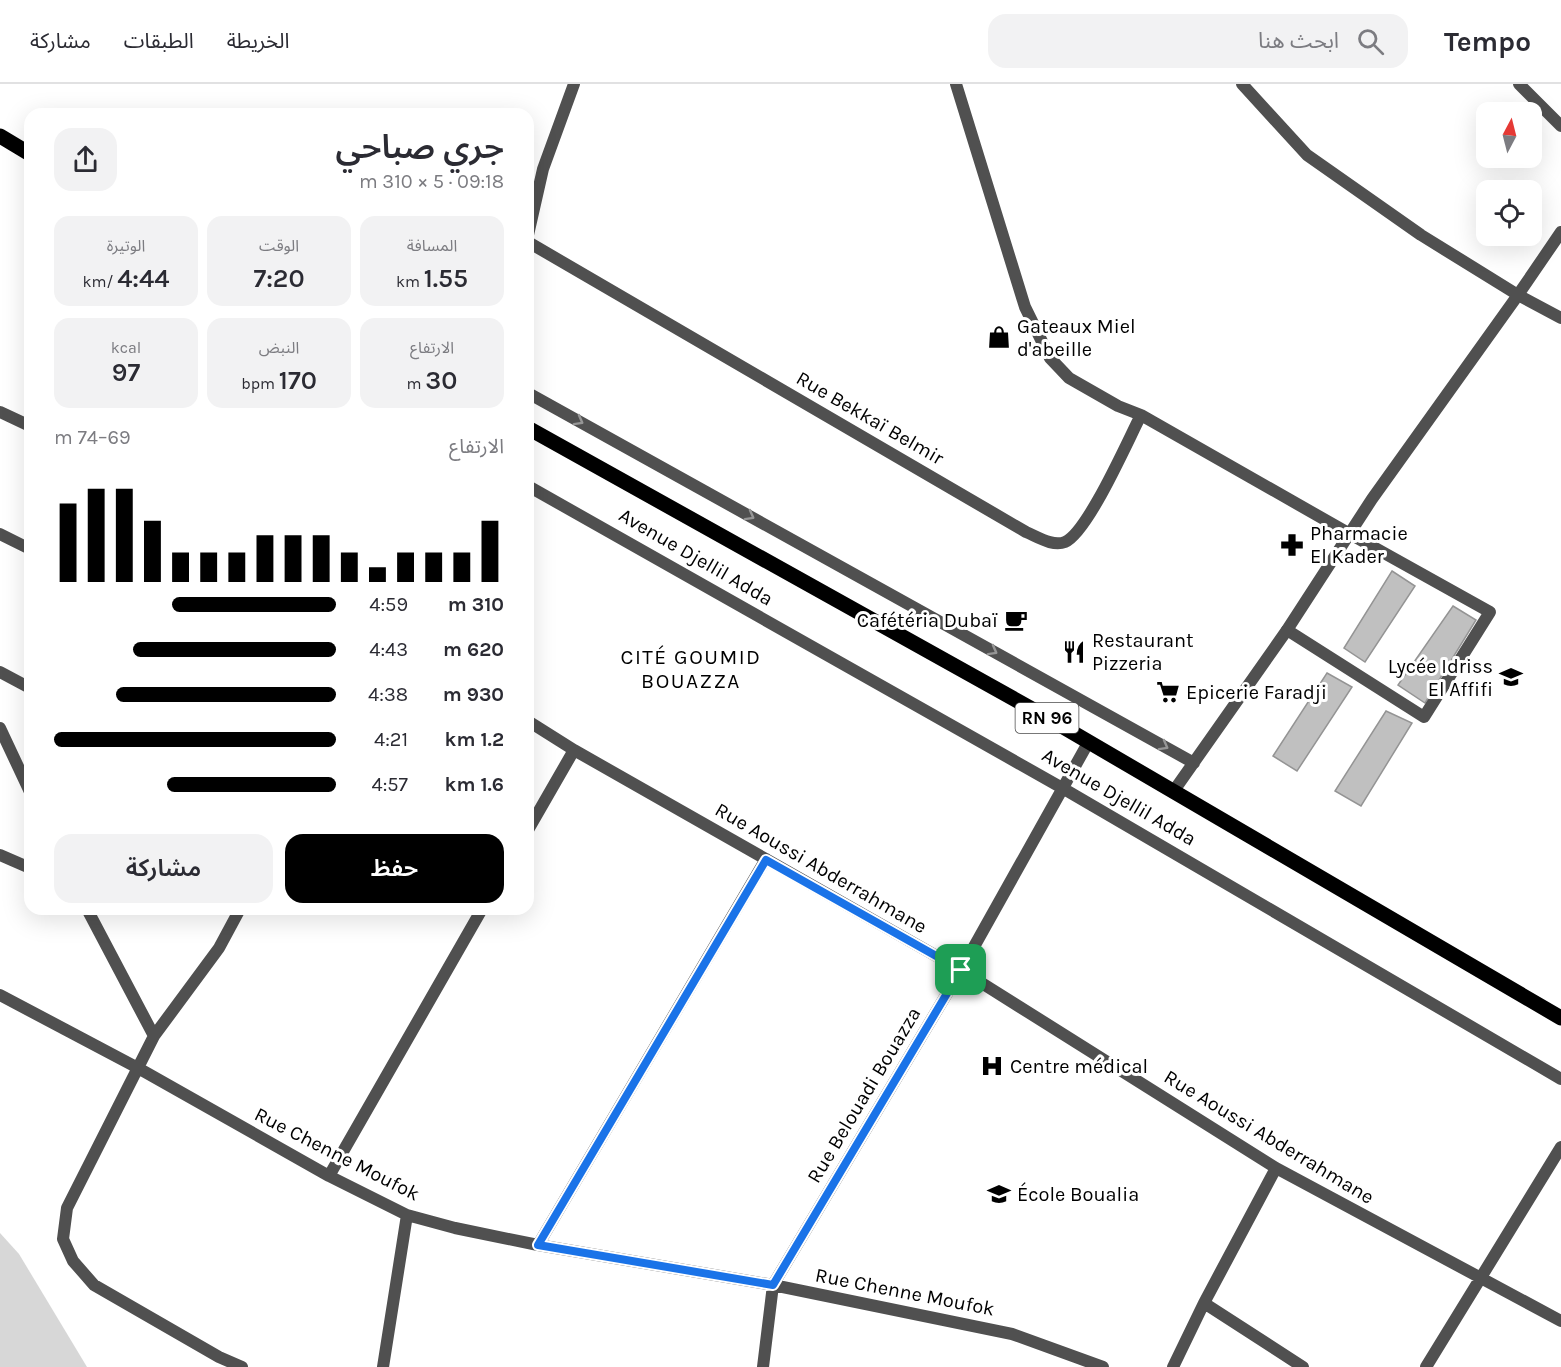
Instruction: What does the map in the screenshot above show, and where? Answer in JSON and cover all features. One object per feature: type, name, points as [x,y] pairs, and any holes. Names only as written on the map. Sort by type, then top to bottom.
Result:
[{"type":"main road","points":[[0,136],[24,150]]},
{"type":"main road","name":"Avenue Djellil Adda","points":[[534,431],[1041,714],[1561,1018]]},
{"type":"street","points":[[534,209],[543,169],[574,84]]},
{"type":"street","points":[[956,84],[1025,307],[1050,358],[1069,378],[1118,406],[1141,415],[1490,612],[1424,717],[1287,630]]},
{"type":"street","points":[[1242,84],[1307,155],[1421,235],[1518,295],[1561,318]]},
{"type":"street","points":[[1519,84],[1561,126]]},
{"type":"street","points":[[1173,792],[1287,630],[1372,499],[1561,232]]},
{"type":"street","name":"Rue Bekkaï Belmir","points":[[534,245],[1026,532],[1054,544],[1065,542],[1076,535],[1087,519],[1141,415]]},
{"type":"street","points":[[534,396],[1194,763]]},
{"type":"street","points":[[0,412],[24,423]]},
{"type":"street","name":"Avenue Djellil Adda","points":[[534,489],[1064,789],[1561,1079]]},
{"type":"street","points":[[0,534],[24,546]]},
{"type":"street","points":[[0,672],[24,685]]},
{"type":"street","name":"Rue Aoussi Abderrahmane","points":[[534,725],[574,750],[961,970],[1276,1168],[1561,1321]]},
{"type":"street","points":[[0,728],[24,779]]},
{"type":"street","name":"Rue Belouadi Bouazza","points":[[763,1367],[773,1285],[961,970],[1088,743]]},
{"type":"street","points":[[534,820],[574,750]]},
{"type":"street","points":[[0,855],[24,865]]},
{"type":"street","points":[[538,1245],[766,860]]},
{"type":"street","points":[[92,915],[154,1035]]},
{"type":"street","points":[[237,915],[219,948],[154,1035],[67,1208],[63,1239],[73,1261],[94,1285],[219,1362],[242,1367]]},
{"type":"street","points":[[329,1176],[479,915]]},
{"type":"street","name":"Rue Chenne Moufok","points":[[0,995],[138,1068],[329,1176],[407,1215],[455,1228],[538,1245],[773,1285],[1012,1334],[1103,1367]]},
{"type":"street","points":[[1426,1367],[1482,1280],[1561,1147]]},
{"type":"street","points":[[1173,1367],[1204,1303],[1276,1168]]},
{"type":"street","points":[[383,1367],[407,1215]]},
{"type":"street","points":[[1204,1303],[1303,1367]]},
{"type":"shaded area","points":[[0,1233],[19,1254],[87,1367],[0,1367]]},
{"type":"building","points":[[1392,571],[1415,586],[1365,662],[1344,648]]},
{"type":"building","points":[[1453,606],[1476,620],[1425,703],[1398,685]]},
{"type":"building","points":[[1327,673],[1352,687],[1297,771],[1273,756]]},
{"type":"building","points":[[1386,711],[1412,723],[1361,806],[1335,791]]},
{"type":"place","name":"Gateaux Miel d'abeille","points":[[999,337]]},
{"type":"place","name":"Pharmacie El Kader","points":[[1292,545]]},
{"type":"place","name":"Cafétéria Dubaï","points":[[1016,620]]},
{"type":"place","name":"Restaurant Pizzeria","points":[[1074,652]]},
{"type":"place","name":"Lycée Idriss El Affifi","points":[[1511,677]]},
{"type":"place","name":"Epicerie Faradji","points":[[1168,692]]},
{"type":"place","name":"Centre médical","points":[[992,1066]]},
{"type":"place","name":"École Boualia","points":[[999,1194]]},
{"type":"district","name":"CITÉ GOUMID BOUAZZA","points":[[691,669]]},
{"type":"route","points":[[766,860],[961,970],[773,1285],[538,1245],[766,860]]}]
